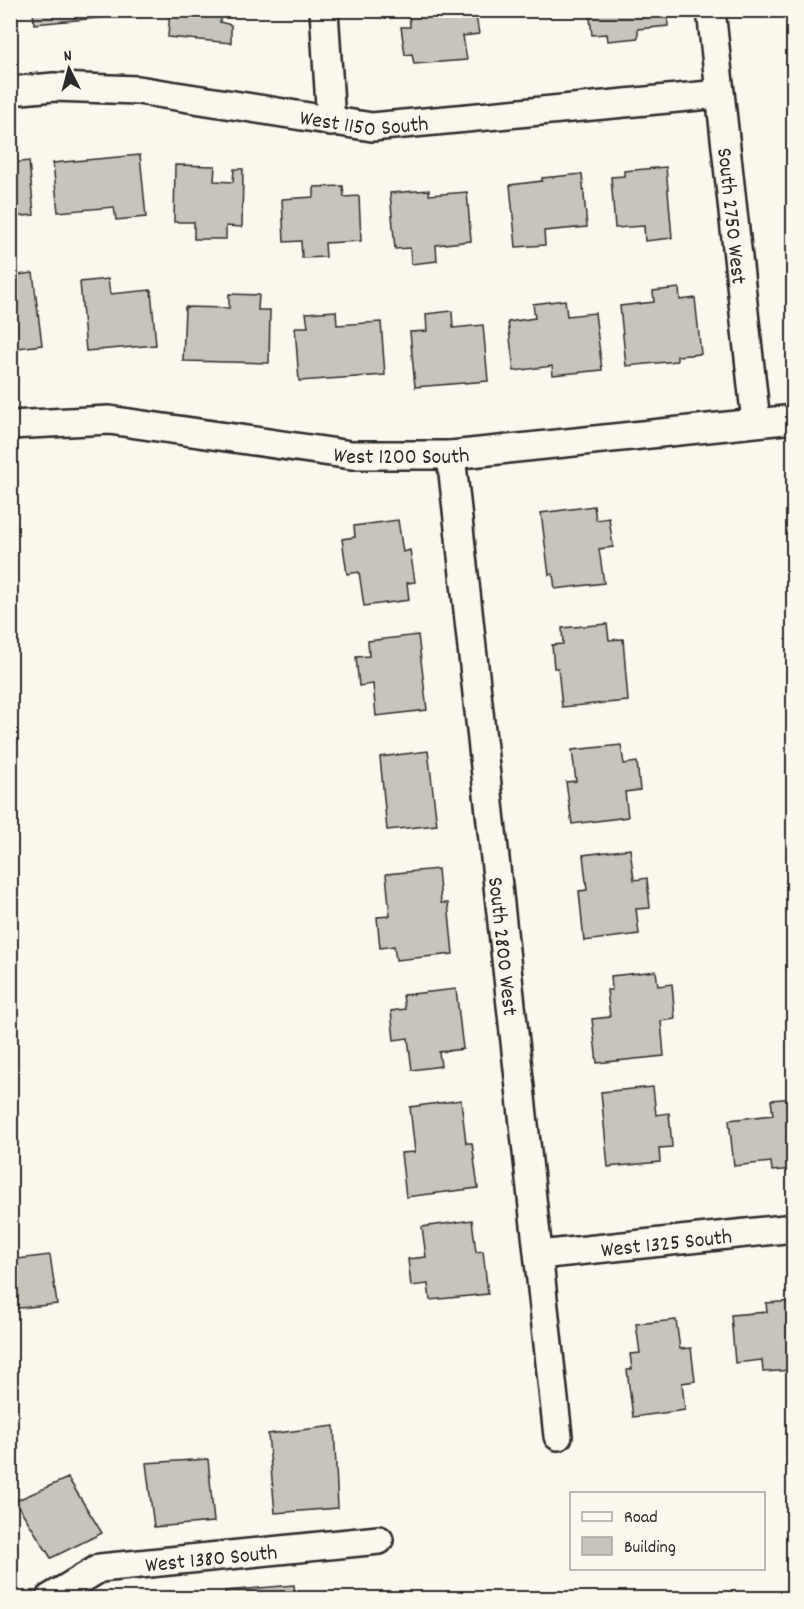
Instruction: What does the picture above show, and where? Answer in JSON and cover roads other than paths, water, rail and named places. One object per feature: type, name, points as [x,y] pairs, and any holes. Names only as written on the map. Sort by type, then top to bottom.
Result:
[{"type":"street","points":[[324,10],[331,122]]},
{"type":"street","name":"South 2750 West","points":[[711,10],[756,422]]},
{"type":"street","name":"West 1150 South","points":[[10,91],[54,87],[138,90],[372,127],[720,94]]},
{"type":"street","name":"West 1200 South","points":[[10,424],[109,420],[351,455],[451,455],[794,419]]},
{"type":"street","name":"South 2800 West","points":[[451,455],[558,1437]]},
{"type":"street","name":"West 1325 South","points":[[539,1255],[794,1228]]},
{"type":"street","name":"West 1380 South","points":[[50,1599],[100,1568],[379,1540]]}]
